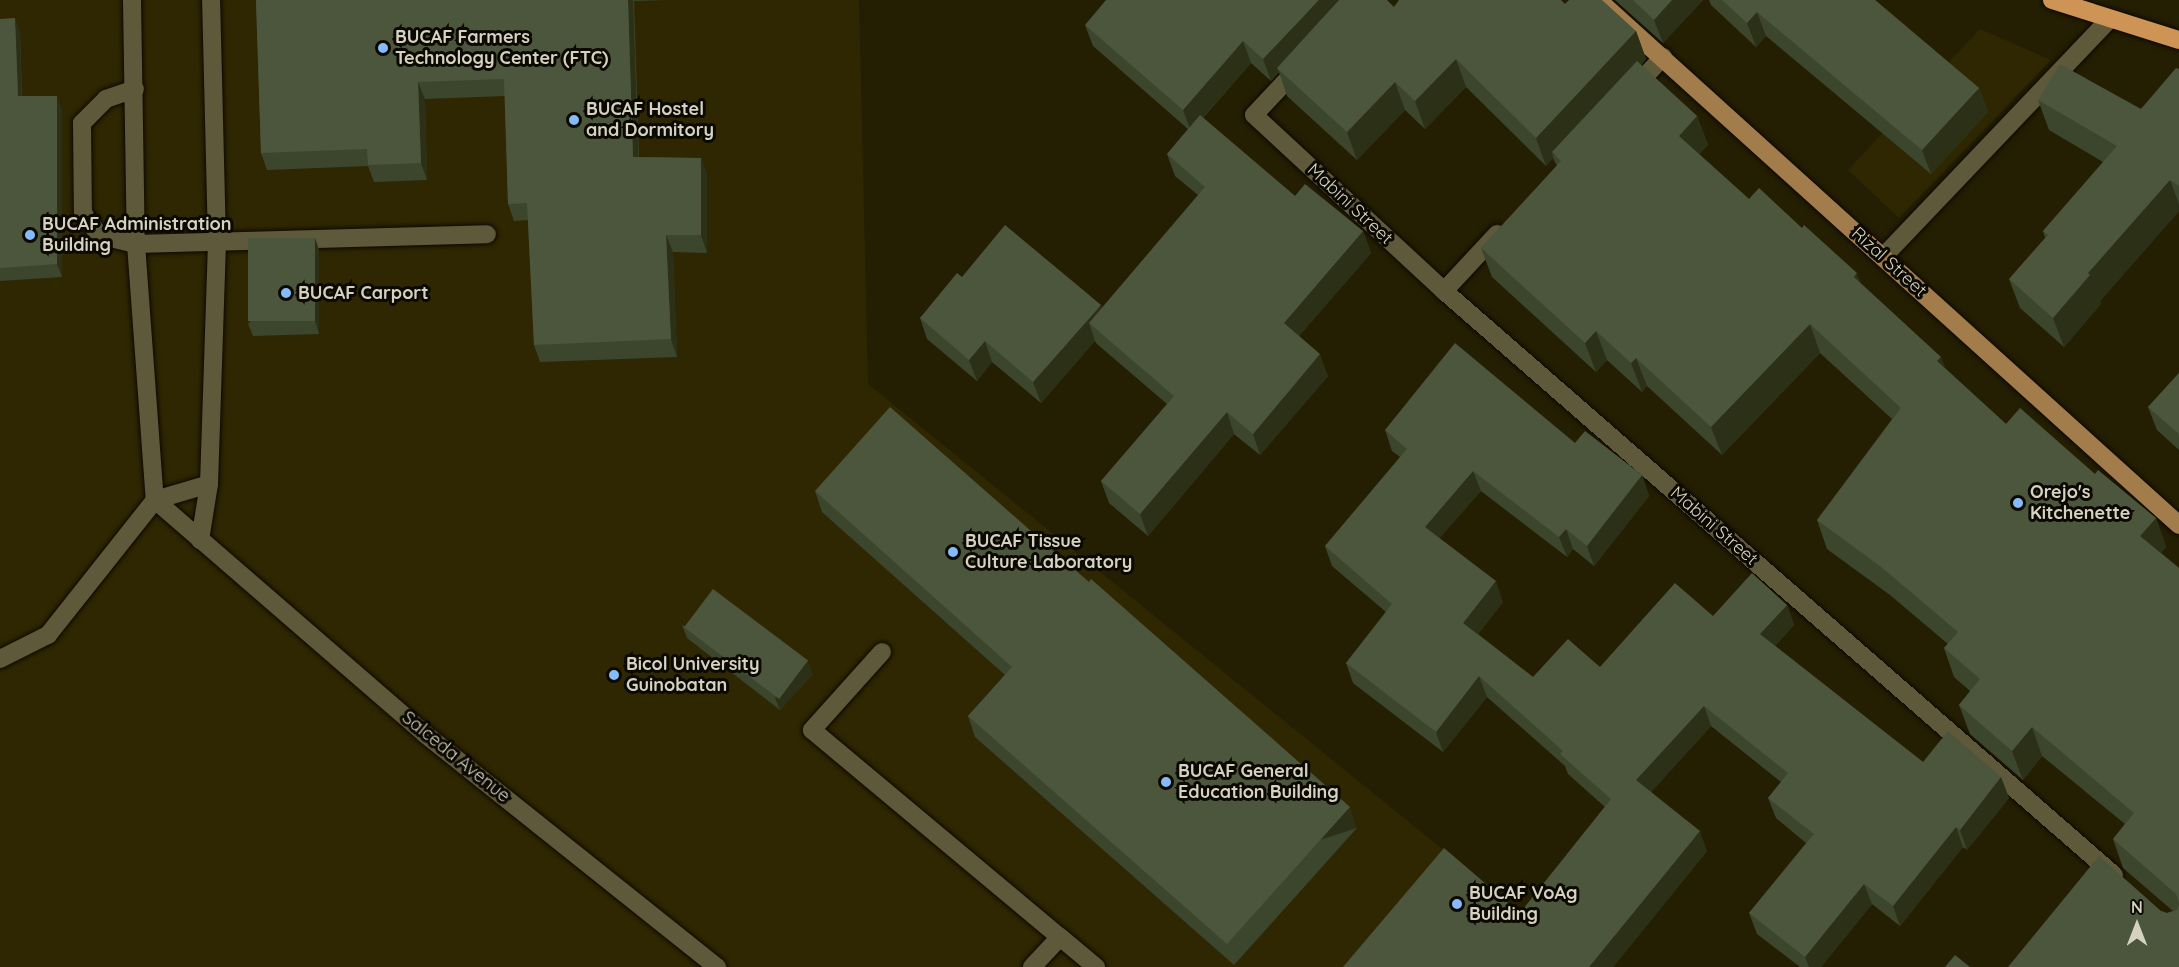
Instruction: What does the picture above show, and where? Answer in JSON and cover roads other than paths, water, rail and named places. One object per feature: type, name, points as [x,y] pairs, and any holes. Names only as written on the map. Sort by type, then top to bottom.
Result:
[{"type":"highway","points":[[2052,0],[2109,20],[2179,40]]},
{"type":"main road","name":"Rizal Street","points":[[1598,0],[2179,525]]},
{"type":"street","points":[[132,0],[136,244],[155,500]]},
{"type":"street","points":[[200,540],[209,483],[217,242],[211,0]]},
{"type":"street","points":[[1883,257],[2109,20]]},
{"type":"street","name":"Mabini Street","points":[[1315,50],[1254,115],[1444,291],[2125,884]]},
{"type":"street","points":[[1622,101],[1663,57]]},
{"type":"street","points":[[135,89],[106,99],[82,123],[83,213],[99,235],[136,244],[487,234]]},
{"type":"street","points":[[1444,291],[1509,222]]},
{"type":"street","points":[[0,659],[48,635],[155,500],[209,483]]},
{"type":"street","name":"Salceda Avenue","points":[[155,500],[425,734],[717,967]]},
{"type":"street","points":[[882,651],[812,729],[1096,967]]},
{"type":"street","points":[[1032,967],[1060,937]]},
{"type":"place","name":"BUCAF Farmers Technology Center (FTC)","points":[[383,48]]},
{"type":"place","name":"BUCAF Hostel and Dormitory","points":[[574,120]]},
{"type":"place","name":"BUCAF Administration Building","points":[[30,235]]},
{"type":"place","name":"BUCAF Carport","points":[[286,293]]},
{"type":"place","name":"Orejo's Kitchenette","points":[[2018,503]]},
{"type":"place","name":"BUCAF Tissue Culture Laboratory","points":[[953,552]]},
{"type":"place","name":"Bicol University Guinobatan","points":[[614,675]]},
{"type":"place","name":"BUCAF General Education Building","points":[[1166,782]]},
{"type":"place","name":"BUCAF VoAg Building","points":[[1457,904]]}]
